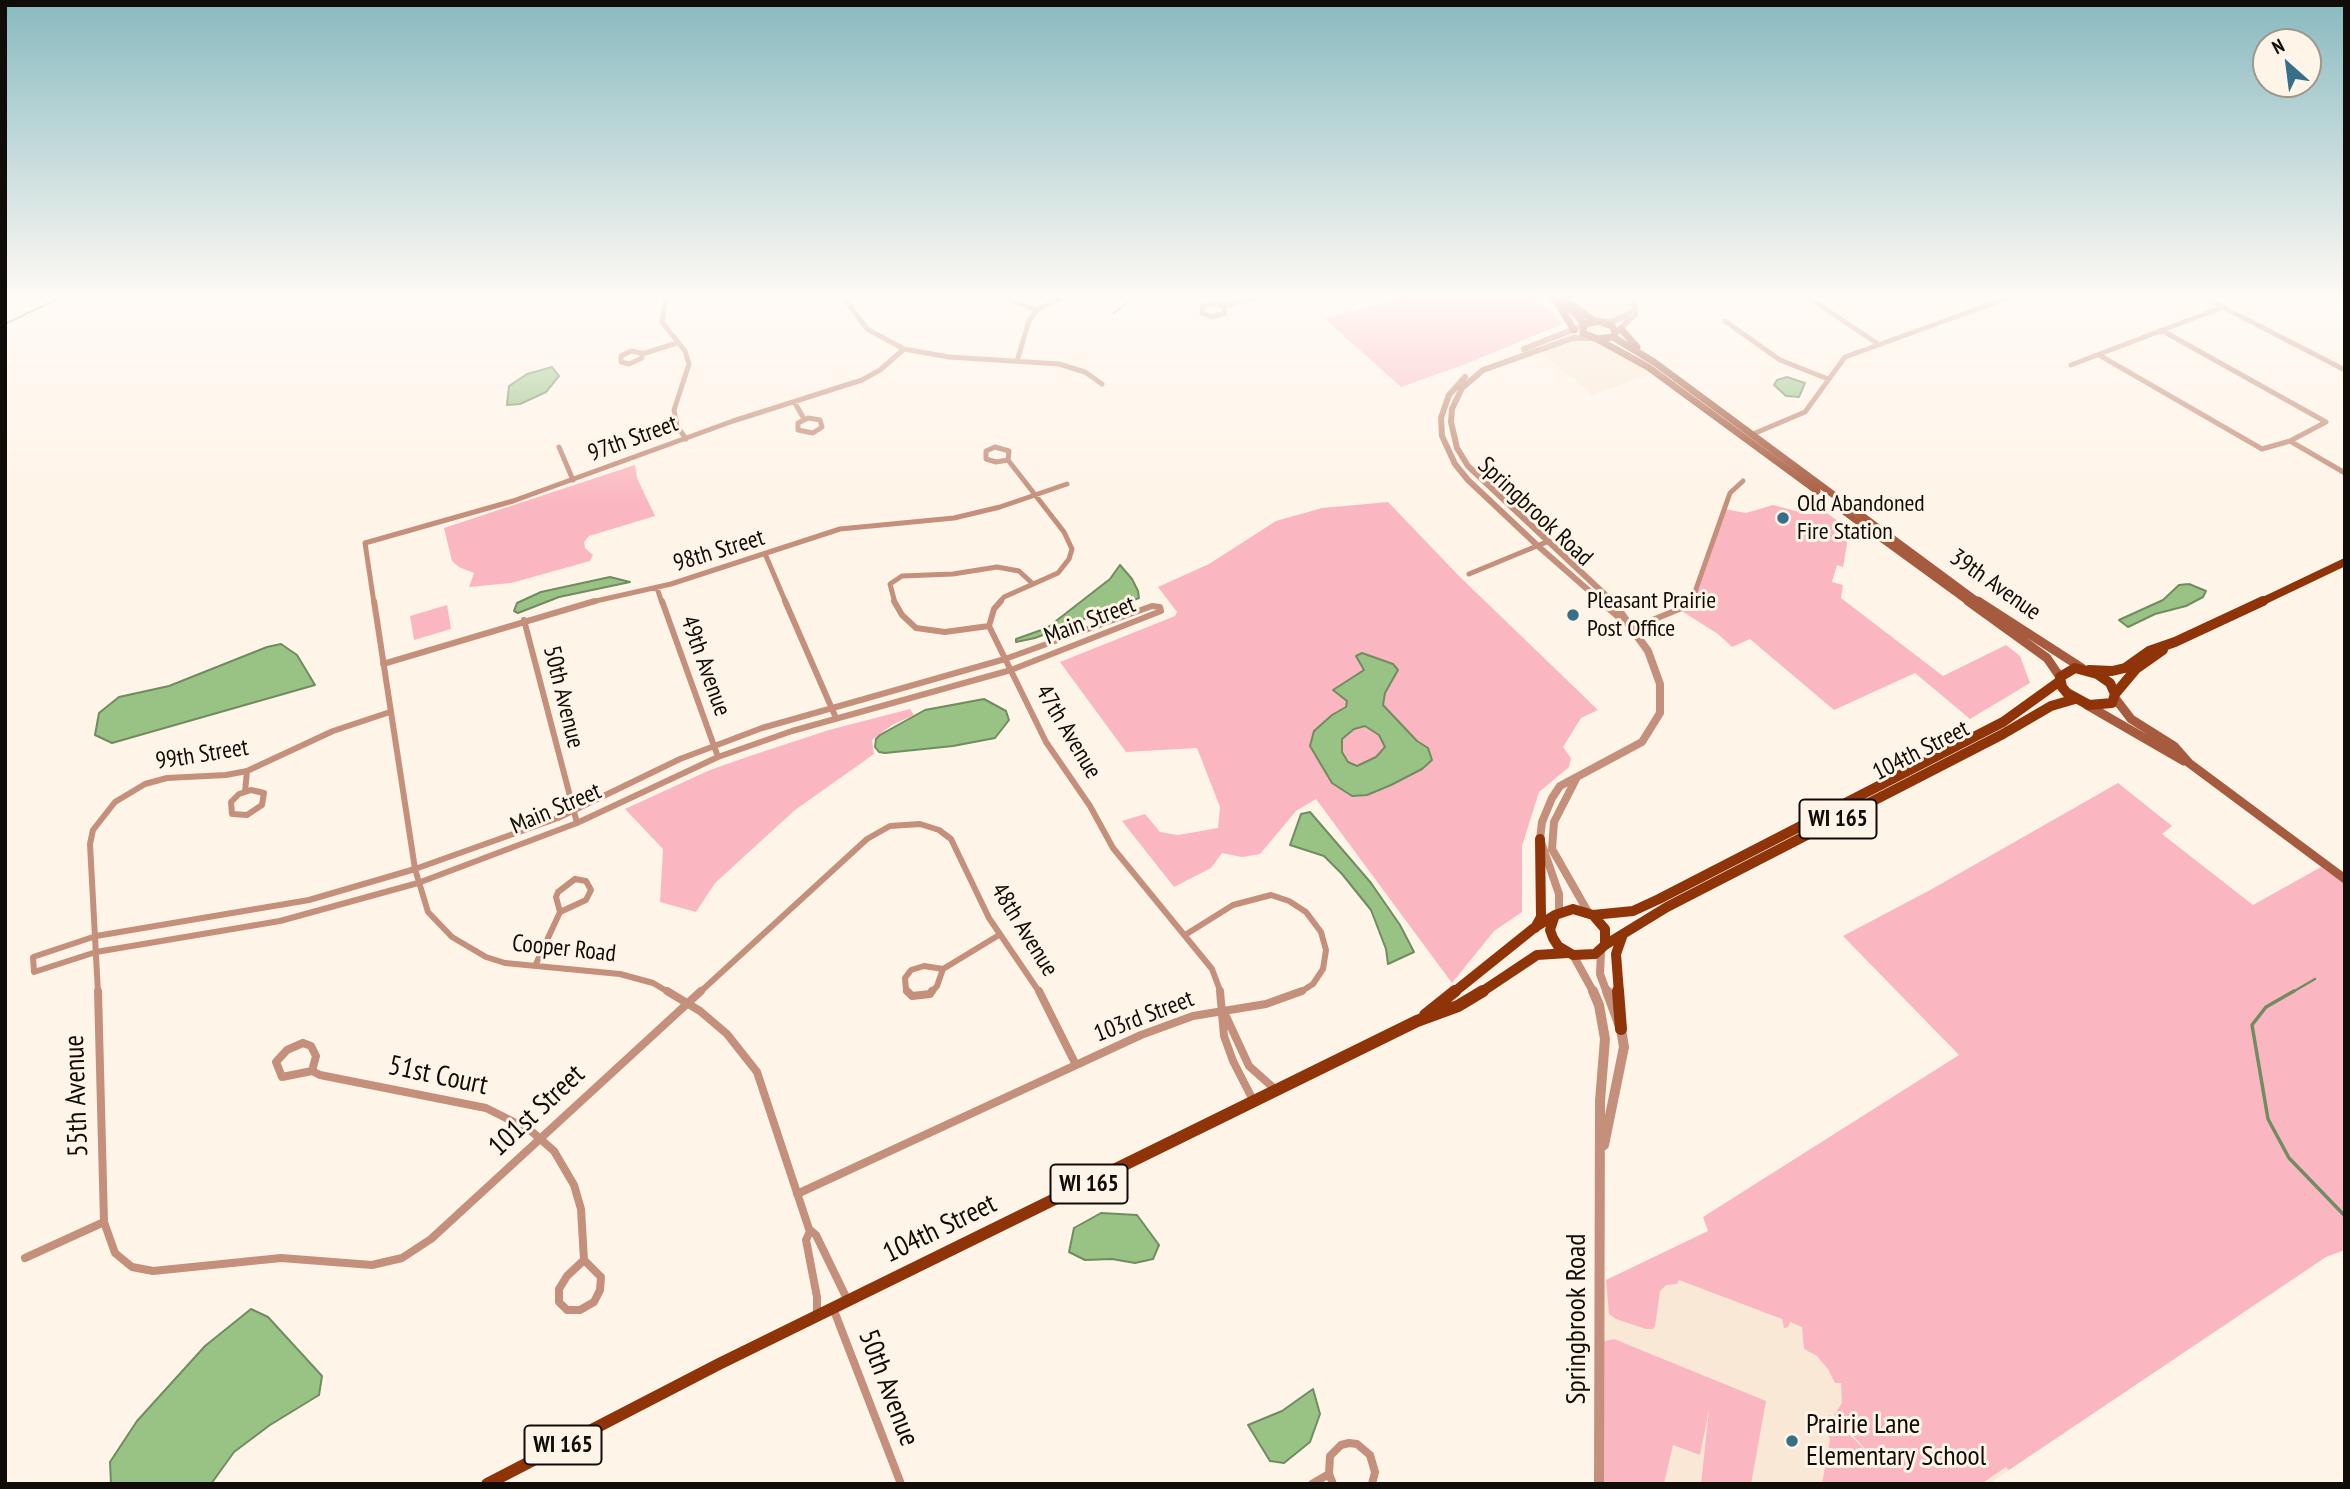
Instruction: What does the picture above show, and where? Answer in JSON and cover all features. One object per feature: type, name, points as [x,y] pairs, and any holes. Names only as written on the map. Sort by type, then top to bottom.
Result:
[{"type":"main road","name":"39th Avenue","points":[[1643,364],[1985,610],[2086,670]]},
{"type":"main road","name":"39th Avenue","points":[[1657,364],[2047,658],[2060,679]]},
{"type":"main road","name":"WI 165","points":[[2060,679],[2068,670],[2112,671],[2125,668],[2149,651],[2175,642],[2345,562]]},
{"type":"main road","name":"WI 165","points":[[2077,700],[2098,706],[2112,702],[2136,669],[2175,642]]},
{"type":"main road","points":[[2086,670],[2104,678],[2131,719],[2174,747],[2189,763]]},
{"type":"main road","points":[[2060,679],[2062,687],[2077,700],[2189,763],[2345,878]]},
{"type":"main road","name":"104th Street","points":[[1590,914],[1633,911],[1659,899],[2003,722],[2060,679]]},
{"type":"main road","name":"104th Street","points":[[1603,948],[1667,907],[2003,734],[2051,706],[2077,700]]},
{"type":"main road","points":[[1534,928],[1541,916],[1540,839]]},
{"type":"main road","name":"WI 165","points":[[1557,914],[1573,909],[1590,914]]},
{"type":"main road","points":[[1557,914],[1550,930],[1553,938],[1570,954]]},
{"type":"main road","name":"104th Street","points":[[1417,1021],[1534,928],[1557,914]]},
{"type":"main road","points":[[1590,914],[1605,929],[1603,948]]},
{"type":"main road","points":[[1621,1029],[1616,954],[1623,934]]},
{"type":"main road","name":"WI 165","points":[[1570,954],[1588,956],[1603,948]]},
{"type":"main road","name":"104th Street","points":[[489,1483],[833,1308],[1417,1021],[1477,996],[1525,961],[1549,953],[1570,954]]},
{"type":"street","points":[[686,439],[674,417],[675,404],[689,364]]},
{"type":"street","name":"97th Street","points":[[365,543],[502,504],[573,480],[733,421],[873,375],[886,364]]},
{"type":"street","points":[[1061,364],[1085,372],[1102,384]]},
{"type":"street","name":"Springbrook Road","points":[[1486,364],[1477,368],[1453,389],[1441,418],[1444,442],[1458,470],[1538,546],[1633,628]]},
{"type":"street","name":"Springbrook Road","points":[[1499,364],[1483,370],[1465,384],[1452,409],[1451,429],[1461,456],[1478,476],[1617,605],[1648,651],[1660,684],[1660,713],[1642,742],[1560,786],[1542,822],[1540,839]]},
{"type":"street","points":[[1791,364],[1828,379]]},
{"type":"street","points":[[1753,434],[1805,412],[1839,364]]},
{"type":"street","points":[[2115,364],[2262,449],[2290,441],[2326,422],[2223,364]]},
{"type":"street","points":[[794,403],[804,419]]},
{"type":"street","points":[[804,419],[820,419],[822,427],[813,433],[801,432],[797,426],[804,419]]},
{"type":"street","points":[[2290,441],[2345,473]]},
{"type":"street","points":[[559,447],[573,480]]},
{"type":"street","points":[[1008,460],[992,462],[986,459],[984,454],[991,447],[1003,447],[1009,451],[1008,460],[1064,532],[1072,549],[1064,568],[1033,584],[1013,592],[998,603],[991,613],[989,626],[945,632],[916,628],[902,615],[890,584],[902,576],[953,574],[998,566],[1019,571],[1033,584]]},
{"type":"street","points":[[1633,628],[1689,605],[1694,598],[1730,493],[1743,481]]},
{"type":"street","name":"98th Street","points":[[383,664],[580,604],[657,588],[840,529],[954,518],[1067,484]]},
{"type":"street","points":[[1469,574],[1549,541]]},
{"type":"street","name":"Cooper Road","points":[[365,543],[415,869],[428,912],[452,937],[486,957],[536,966],[629,976],[653,983],[687,1003],[735,1042],[757,1072],[810,1231],[816,1235],[848,1301]]},
{"type":"street","points":[[766,555],[836,718]]},
{"type":"street","name":"49th Avenue","points":[[657,588],[718,757]]},
{"type":"street","name":"Main Street","points":[[1152,606],[1160,607],[1161,611],[1156,615],[1139,623],[1011,670],[836,718],[718,757],[577,823],[418,884],[286,919],[96,952],[34,972],[33,957],[96,936],[309,900],[415,869],[573,811],[714,746],[832,707],[1005,659],[1152,606]]},
{"type":"street","name":"50th Avenue","points":[[524,620],[577,823]]},
{"type":"street","name":"47th Avenue","points":[[989,626],[1046,742],[1090,806],[1113,848],[1212,969],[1222,997],[1223,1010]]},
{"type":"street","name":"99th Street","points":[[96,936],[90,844],[93,830],[105,811],[128,792],[167,778],[226,775],[247,771],[333,731],[390,712]]},
{"type":"street","points":[[245,792],[261,791],[265,801],[247,815],[232,814],[231,802],[245,792],[247,771]]},
{"type":"street","points":[[1577,776],[1554,821],[1552,849],[1590,914]]},
{"type":"street","name":"101st Street","points":[[115,1253],[132,1267],[153,1271],[281,1258],[372,1265],[402,1258],[431,1239],[867,839],[890,826],[909,822],[930,826]]},
{"type":"street","name":"48th Avenue","points":[[930,826],[946,834],[955,844],[999,935],[1015,953],[1036,985],[1076,1065]]},
{"type":"street","points":[[1540,839],[1559,894],[1557,914]]},
{"type":"street","points":[[536,966],[560,912],[556,897],[561,887],[575,879],[586,881],[591,890],[586,900],[560,912]]},
{"type":"street","name":"103rd Street","points":[[797,1194],[1076,1065],[1193,1016],[1294,996],[1313,984],[1323,969],[1326,950],[1321,932],[1306,912],[1289,901],[1271,895],[1233,905],[1185,935]]},
{"type":"street","points":[[943,968],[937,986],[930,994],[912,996],[906,990],[905,978],[911,970],[917,967],[943,968],[999,935]]},
{"type":"street","name":"55th Avenue","points":[[96,936],[104,1222],[115,1253]]},
{"type":"street","name":"Springbrook Road","points":[[1601,1155],[1624,1047],[1621,1029],[1600,974],[1603,948]]},
{"type":"street","name":"Springbrook Road","points":[[1570,954],[1586,975],[1603,1021],[1605,1039],[1600,1101],[1599,1484]]},
{"type":"street","points":[[1223,1010],[1249,1066],[1278,1091]]},
{"type":"street","points":[[1223,1010],[1222,1026],[1228,1048],[1254,1102]]},
{"type":"street","name":"51st Court","points":[[312,1071],[316,1056],[312,1046],[303,1043],[287,1050],[276,1062],[276,1070],[282,1077],[312,1071],[486,1108],[516,1121],[541,1138],[554,1152],[574,1185],[581,1209],[584,1260],[601,1277],[600,1290],[594,1302],[580,1310],[567,1310],[559,1302],[559,1289],[567,1276],[584,1260]]},
{"type":"street","points":[[25,1258],[104,1222]]},
{"type":"street","name":"Cooper Road","points":[[810,1231],[806,1240],[817,1297],[817,1316]]},
{"type":"street","name":"50th Avenue","points":[[833,1308],[901,1484]]},
{"type":"street","points":[[1312,1484],[1331,1479],[1330,1456],[1335,1450],[1341,1445],[1357,1444],[1364,1448],[1374,1463],[1372,1484]]},
{"type":"shaded area","points":[[1376,364],[1464,364],[1463,365],[1401,387]]},
{"type":"shaded area","points":[[1556,364],[1646,364],[1655,372],[1592,395]]},
{"type":"shaded area","points":[[552,367],[559,376],[546,392],[520,404],[507,405],[509,386],[527,374]]},
{"type":"shaded area","points":[[1787,377],[1805,383],[1799,397],[1786,396],[1774,385],[1777,380]]},
{"type":"shaded area","points":[[635,465],[637,478],[655,516],[589,536],[584,542],[585,548],[593,555],[590,561],[511,583],[469,587],[474,573],[452,561],[444,528]]},
{"type":"shaded area","points":[[1388,502],[1460,577],[1598,710],[1581,718],[1563,747],[1571,758],[1569,767],[1539,792],[1522,846],[1522,912],[1494,931],[1452,983],[1316,799],[1296,811],[1260,854],[1242,857],[1222,853],[1211,868],[1174,887],[1122,821],[1145,814],[1160,832],[1178,835],[1218,828],[1220,807],[1197,748],[1126,752],[1060,662],[1175,616],[1177,612],[1158,587],[1209,564],[1276,521],[1322,508]],"holes":[[[1362,653],[1371,656],[1392,683],[1385,693],[1383,705],[1417,741],[1428,748],[1422,769],[1367,795],[1332,783],[1310,746],[1314,731],[1346,707],[1347,701],[1333,691],[1364,670]]]},
{"type":"shaded area","points":[[1773,505],[1807,514],[1827,513],[1846,527],[1848,538],[1843,567],[1837,565],[1832,582],[1843,585],[1841,598],[1943,676],[2006,645],[2020,656],[2030,683],[1970,719],[1915,673],[1834,710],[1750,639],[1732,647],[1718,634],[1680,610],[1689,605],[1724,509],[1746,513]]},
{"type":"shaded area","points":[[1120,565],[1132,579],[1139,598],[1035,638],[1016,642],[1016,639],[1047,628],[1110,579]]},
{"type":"shaded area","points":[[610,577],[630,582],[559,597],[518,613],[514,611],[517,603],[541,592]]},
{"type":"shaded area","points":[[2189,584],[2206,591],[2203,597],[2128,627],[2119,620],[2163,600],[2179,585]]},
{"type":"shaded area","points":[[447,605],[451,629],[414,640],[410,616]]},
{"type":"shaded area","points":[[281,644],[297,655],[315,685],[112,743],[95,735],[99,713],[119,697],[169,686],[267,647]]},
{"type":"shaded area","points":[[1362,653],[1393,664],[1398,670],[1385,693],[1383,705],[1417,741],[1428,748],[1432,760],[1422,769],[1391,785],[1367,795],[1352,796],[1332,783],[1310,746],[1314,731],[1346,707],[1347,701],[1333,690],[1364,670],[1356,656]],"holes":[[[1365,726],[1379,735],[1385,747],[1376,757],[1357,766],[1348,762],[1342,752],[1342,739],[1354,729]]]},
{"type":"shaded area","points":[[984,699],[1006,711],[1009,720],[995,738],[953,746],[885,753],[879,752],[875,747],[876,739],[880,735],[925,710]]},
{"type":"shaded area","points":[[910,709],[914,715],[892,725],[872,740],[874,754],[795,810],[715,883],[696,912],[660,902],[663,849],[625,809],[710,770],[747,757],[829,730]]},
{"type":"shaded area","points":[[1364,726],[1379,735],[1385,747],[1376,757],[1357,766],[1348,762],[1341,752],[1342,739],[1354,729]]},
{"type":"shaded area","points":[[2118,783],[2172,826],[2162,834],[2253,905],[2321,867],[2345,884],[2345,1250],[2326,1257],[2009,1470],[2006,1467],[1981,1484],[1822,1484],[1830,1439],[1820,1422],[1830,1415],[1879,1464],[1834,1415],[1842,1403],[1841,1383],[1835,1383],[1817,1356],[1804,1349],[1802,1327],[1790,1322],[1788,1327],[1784,1328],[1782,1319],[1679,1280],[1677,1284],[1666,1285],[1660,1291],[1655,1326],[1653,1329],[1646,1329],[1609,1314],[1606,1280],[1708,1231],[1703,1217],[1959,1055],[1843,936],[1932,889]]},
{"type":"shaded area","points":[[1310,812],[1371,883],[1400,925],[1414,952],[1388,964],[1386,949],[1371,910],[1342,874],[1324,856],[1290,845],[1301,814]]},
{"type":"shaded area","points":[[1777,1198],[1965,1405],[2009,1470],[1989,1484],[1599,1484],[1600,1284]]},
{"type":"shaded area","points":[[1101,1213],[1137,1215],[1159,1245],[1153,1259],[1135,1263],[1112,1259],[1085,1260],[1069,1252],[1074,1228]]},
{"type":"shaded area","points":[[251,1309],[268,1317],[322,1376],[319,1395],[270,1425],[234,1452],[211,1484],[111,1484],[110,1462],[137,1421],[205,1346]]},
{"type":"shaded area","points":[[1614,1339],[1766,1401],[1751,1484],[1701,1484],[1709,1410],[1700,1455],[1673,1445],[1664,1484],[1599,1484],[1600,1347],[1605,1341]]},
{"type":"shaded area","points":[[1313,1389],[1320,1414],[1310,1442],[1284,1463],[1270,1461],[1248,1425],[1282,1411]]},
{"type":"waterway","points":[[2291,993],[2315,979]]},
{"type":"waterway","points":[[2294,991],[2266,1007],[2252,1025],[2268,1119],[2289,1158],[2345,1216]]},
{"type":"place","name":"Old Abandoned Fire Station","points":[[1783,518]]},
{"type":"place","name":"Pleasant Prairie Post Office","points":[[1573,615]]},
{"type":"place","name":"Prairie Lane Elementary School","points":[[1792,1441]]}]
